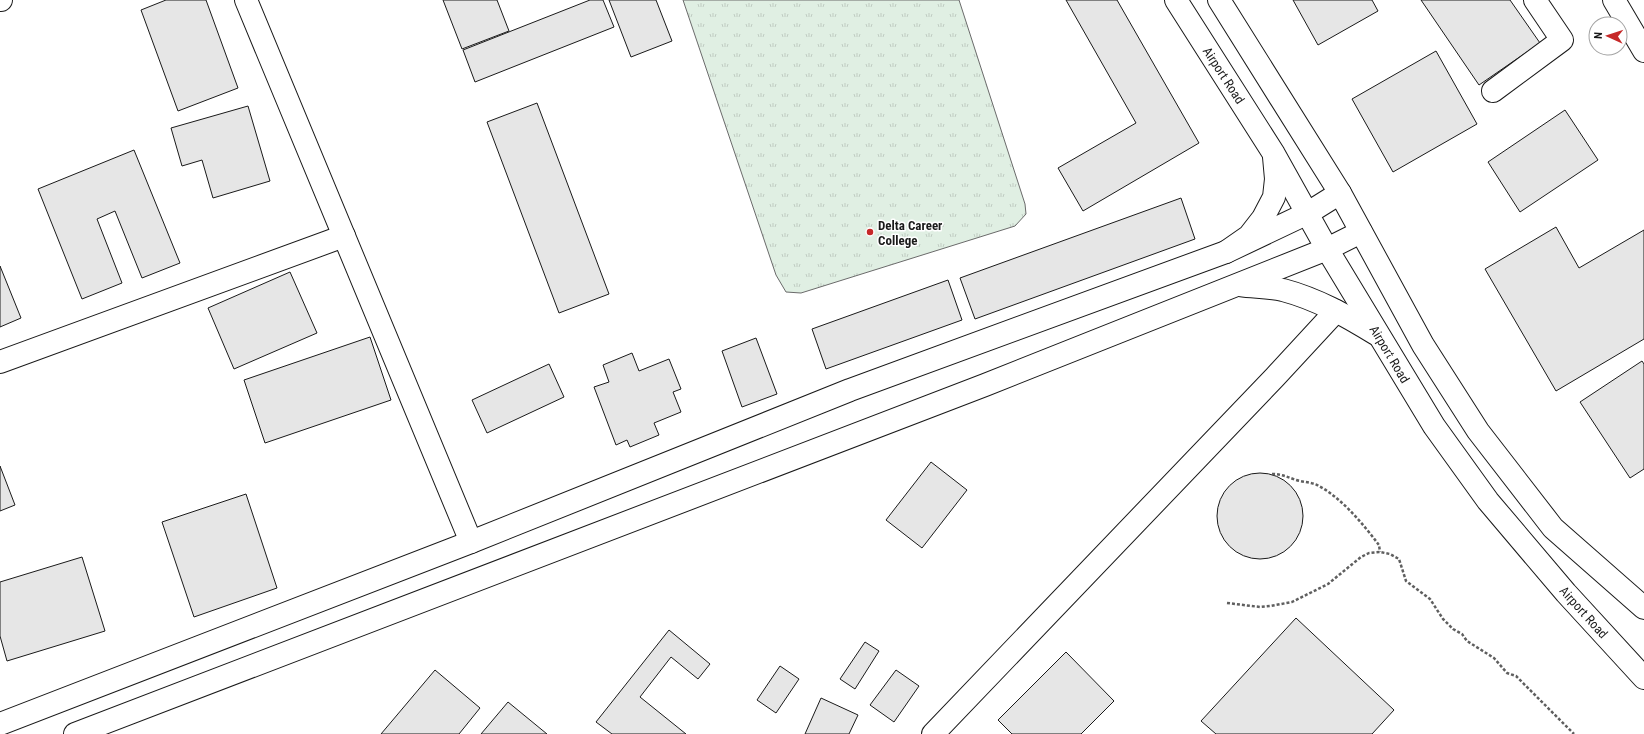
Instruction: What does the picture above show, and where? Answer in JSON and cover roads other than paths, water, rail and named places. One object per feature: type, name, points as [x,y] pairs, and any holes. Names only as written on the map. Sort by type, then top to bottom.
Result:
[{"type":"street","points":[[246,0],[471,542]]},
{"type":"street","name":"Airport Road","points":[[1176,0],[1274,154],[1327,249],[1434,426],[1488,502],[1566,593],[1644,678]]},
{"type":"street","points":[[1219,0],[1340,193],[1423,345],[1478,431],[1553,528],[1644,608]]},
{"type":"street","points":[[1494,91],[1562,40],[1535,0]]},
{"type":"street","points":[[1614,0],[1644,51]]},
{"type":"street","points":[[1226,252],[1249,236],[1263,218],[1274,197],[1276,179],[1274,154]]},
{"type":"street","points":[[0,724],[471,542],[850,390],[1226,252],[1308,213],[1340,193]]},
{"type":"street","points":[[75,734],[985,386],[1240,285],[1327,249],[1361,232]]},
{"type":"street","points":[[0,362],[344,236]]},
{"type":"street","points":[[1240,285],[1282,290],[1319,302],[1378,335]]},
{"type":"street","points":[[933,734],[1270,383],[1336,311]]},
{"type":"place","name":"Delta Career College","points":[[870,232]]}]
